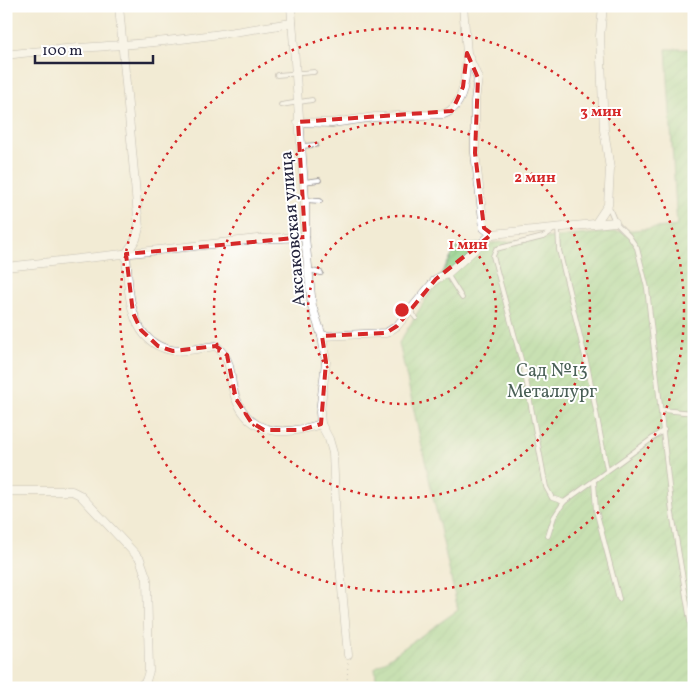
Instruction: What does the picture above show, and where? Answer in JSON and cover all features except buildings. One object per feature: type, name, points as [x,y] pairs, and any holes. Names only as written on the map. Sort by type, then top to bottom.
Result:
[{"type":"street","points":[[119,6],[139,228],[136,239],[126,254],[133,313],[140,330],[158,346],[173,351],[216,346],[227,355],[236,399],[251,422],[264,430],[301,430],[321,424]]},
{"type":"street","name":"Аксаковская улица","points":[[291,6],[305,200],[305,237],[308,270],[312,306],[322,336],[326,362],[321,424],[333,453],[336,522],[348,655]]},
{"type":"street","points":[[298,122],[332,123],[375,117],[444,114],[452,111],[458,104],[463,87],[467,53],[463,6]]},
{"type":"street","points":[[596,223],[608,205],[610,170],[604,130],[600,36],[603,6]]},
{"type":"street","points":[[6,55],[50,49],[122,45],[232,33],[292,23]]},
{"type":"street","points":[[467,53],[478,78],[475,101],[475,153],[484,228],[492,234]]},
{"type":"street","points":[[322,336],[386,333],[414,315],[436,279],[447,274],[492,234],[615,222]]},
{"type":"street","points":[[6,267],[257,239],[305,237]]},
{"type":"street","points":[[6,491],[72,491],[80,496],[140,559],[147,579],[149,671],[146,681],[138,688]]},
{"type":"lane","points":[[277,75],[314,72]]},
{"type":"lane","points":[[281,105],[312,100]]},
{"type":"lane","points":[[300,147],[316,145]]},
{"type":"lane","points":[[303,182],[319,180]]},
{"type":"lane","points":[[305,200],[320,200]]},
{"type":"lane","points":[[608,205],[615,222],[630,236],[637,248],[646,288],[662,410],[672,513],[694,645]]},
{"type":"lane","points":[[558,227],[559,250],[588,369],[607,470]]},
{"type":"lane","points":[[558,227],[543,237],[496,249],[493,256],[526,374],[546,487],[552,498],[564,502]]},
{"type":"lane","points":[[308,270],[321,273]]},
{"type":"lane","points":[[447,274],[462,298]]},
{"type":"lane","points":[[662,410],[694,413]]},
{"type":"lane","points":[[548,536],[554,517],[564,502],[664,430]]},
{"type":"lane","points":[[594,482],[596,510],[619,599]]},
{"type":"path","points":[[348,655],[347,683],[352,688]]},
{"type":"highlighted area","points":[[467,53],[478,78],[475,153],[484,228],[492,234],[436,279],[397,326],[386,333],[322,336],[326,362],[321,424],[301,430],[264,430],[251,422],[236,399],[227,355],[216,346],[173,351],[158,346],[141,330],[133,313],[126,254],[305,237],[298,122],[452,111],[463,87]]},
{"type":"green space","name":"Сад №13 Металлург","points":[[666,49],[694,49],[694,688],[377,688],[375,668],[458,610],[399,343],[458,246],[677,226]]}]
